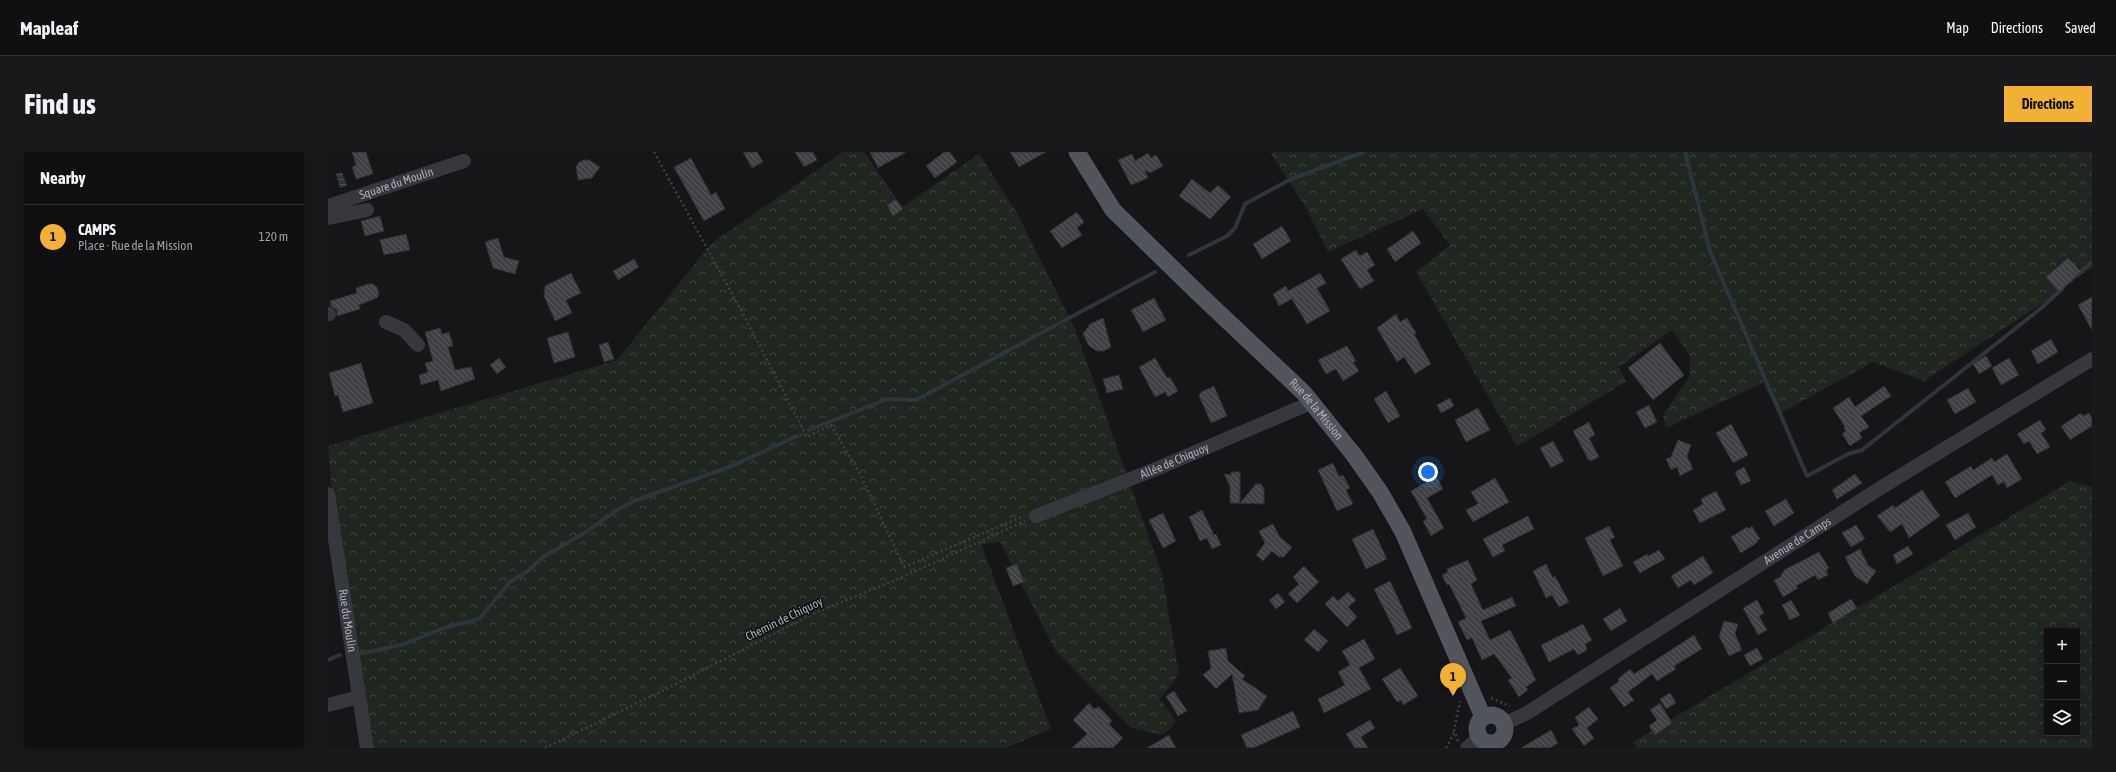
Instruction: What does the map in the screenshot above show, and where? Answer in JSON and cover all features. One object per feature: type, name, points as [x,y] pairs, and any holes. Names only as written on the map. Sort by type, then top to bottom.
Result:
[{"type":"main road","name":"Rue de la Mission","points":[[1077,152],[1113,210],[1313,402],[1331,423],[1380,492],[1403,532],[1483,717]]},
{"type":"main road","points":[[1495,716],[1503,737],[1492,743],[1468,742],[1483,717],[1495,716]]},
{"type":"street","name":"Square du Moulin","points":[[328,206],[464,161]]},
{"type":"street","points":[[328,218],[366,210]]},
{"type":"street","points":[[386,322],[404,330],[418,345]]},
{"type":"street","name":"Avenue de Camps","points":[[1503,737],[1527,713],[1882,487],[2092,359]]},
{"type":"street","name":"Allée de Chiquoy","points":[[1030,516],[1156,469],[1313,402]]},
{"type":"street","name":"Rue du Moulin","points":[[328,494],[366,748]]},
{"type":"street","points":[[328,705],[359,697]]},
{"type":"path","points":[[654,152],[742,312],[807,437],[831,425],[861,476],[904,567],[1030,516]]},
{"type":"path","name":"Chemin de Chiquoy","points":[[545,748],[658,693],[815,613],[900,578],[1030,516]]},
{"type":"path","points":[[1446,748],[1455,732],[1460,696]]},
{"type":"path","points":[[1455,732],[1468,742]]},
{"type":"green space","points":[[843,152],[864,152],[902,207],[979,154],[1017,213],[1075,329],[1162,574],[1179,674],[1160,699],[1176,722],[1163,735],[1131,728],[1055,650],[1000,542],[981,544],[1051,729],[1005,748],[365,748],[346,660],[328,446],[617,360],[711,244]]},
{"type":"green space","points":[[1270,152],[2092,152],[2092,267],[2052,297],[1924,381],[1873,362],[1779,414],[1763,383],[1666,428],[1663,415],[1690,376],[1690,356],[1672,330],[1619,367],[1626,382],[1517,446],[1416,272],[1450,245],[1423,209],[1328,252],[1306,208]]},
{"type":"green space","points":[[2070,481],[2092,487],[2092,748],[1637,748],[1633,742]]},
{"type":"shaded area","points":[[342,172],[347,186],[340,188],[336,174]]},
{"type":"building","points":[[352,152],[366,152],[373,174],[356,179],[352,167],[356,165]]},
{"type":"building","points":[[743,152],[757,152],[763,162],[752,168]]},
{"type":"building","points":[[795,152],[813,152],[817,160],[804,167]]},
{"type":"building","points":[[870,152],[906,152],[878,168]]},
{"type":"building","points":[[944,152],[950,152],[957,162],[935,178],[926,166]]},
{"type":"building","points":[[1010,152],[1046,152],[1019,167]]},
{"type":"building","points":[[1148,153],[1151,158],[1156,155],[1163,166],[1150,173],[1145,170],[1148,178],[1131,185],[1118,160],[1132,154],[1135,161]]},
{"type":"building","points":[[691,158],[711,195],[716,192],[725,209],[704,221],[674,167]]},
{"type":"building","points":[[589,160],[600,167],[592,178],[578,180],[576,167],[579,162]]},
{"type":"building","points":[[1192,179],[1210,193],[1218,185],[1231,197],[1210,219],[1179,196]]},
{"type":"building","points":[[896,199],[903,209],[893,216],[887,205]]},
{"type":"building","points":[[1077,212],[1084,222],[1077,228],[1082,235],[1062,248],[1050,231]]},
{"type":"building","points":[[380,216],[384,231],[365,236],[361,221]]},
{"type":"building","points":[[1282,226],[1291,241],[1262,259],[1253,244]]},
{"type":"building","points":[[1413,231],[1421,243],[1395,262],[1387,249]]},
{"type":"building","points":[[406,234],[410,250],[384,255],[380,240]]},
{"type":"building","points":[[498,238],[504,257],[519,261],[515,274],[493,268],[485,242]]},
{"type":"building","points":[[1356,250],[1360,256],[1367,252],[1375,265],[1367,270],[1374,281],[1360,289],[1341,259]]},
{"type":"building","points":[[2068,258],[2081,272],[2059,292],[2046,277]]},
{"type":"building","points":[[634,259],[639,267],[618,280],[613,271]]},
{"type":"building","points":[[571,273],[581,293],[566,300],[572,313],[555,321],[544,296],[545,286]]},
{"type":"building","points":[[1320,273],[1326,283],[1317,288],[1330,311],[1307,324],[1292,299],[1279,306],[1273,294],[1286,286],[1288,291]]},
{"type":"building","points":[[373,284],[377,287],[379,294],[377,298],[359,305],[360,309],[337,316],[337,310],[331,306],[330,301],[357,293],[356,288]]},
{"type":"building","points":[[2092,297],[2092,330],[2078,305]]},
{"type":"building","points":[[1154,298],[1166,320],[1143,332],[1131,310]]},
{"type":"building","points":[[1396,314],[1400,322],[1407,318],[1431,364],[1415,374],[1404,357],[1397,362],[1377,328]]},
{"type":"building","points":[[1103,318],[1111,347],[1104,351],[1097,351],[1089,346],[1083,334],[1090,324]]},
{"type":"building","points":[[440,328],[442,334],[449,332],[453,346],[448,347],[455,370],[471,367],[475,379],[441,391],[438,380],[421,385],[419,375],[428,372],[425,363],[433,361],[425,332]]},
{"type":"building","points":[[568,332],[575,357],[554,363],[547,338]]},
{"type":"building","points":[[2051,339],[2058,352],[2038,364],[2031,351]]},
{"type":"building","points":[[608,342],[614,359],[604,362],[599,345]]},
{"type":"building","points":[[1660,343],[1684,375],[1653,400],[1628,368]]},
{"type":"building","points":[[1347,346],[1356,361],[1353,362],[1359,371],[1343,381],[1336,369],[1326,374],[1318,360]]},
{"type":"building","points":[[1986,356],[1992,366],[1979,374],[1973,364]]},
{"type":"building","points":[[499,358],[506,367],[497,374],[490,365]]},
{"type":"building","points":[[1155,358],[1167,378],[1170,377],[1178,391],[1168,397],[1165,392],[1155,397],[1139,367]]},
{"type":"building","points":[[2009,358],[2019,375],[2001,385],[1992,368]]},
{"type":"building","points":[[361,363],[373,403],[343,412],[338,395],[335,396],[329,373]]},
{"type":"building","points":[[1119,375],[1123,389],[1107,393],[1103,379]]},
{"type":"building","points":[[1214,386],[1227,416],[1211,423],[1199,396],[1201,392]]},
{"type":"building","points":[[1884,386],[1891,396],[1861,416],[1869,427],[1859,433],[1862,438],[1850,446],[1842,434],[1846,431],[1844,428],[1845,427],[1833,408],[1849,397],[1855,407]]},
{"type":"building","points":[[1968,388],[1976,402],[1955,414],[1947,400]]},
{"type":"building","points":[[1386,391],[1400,416],[1388,423],[1374,399]]},
{"type":"building","points":[[1450,398],[1454,406],[1441,413],[1437,405]]},
{"type":"building","points":[[1649,405],[1657,422],[1645,428],[1636,412]]},
{"type":"building","points":[[1478,408],[1490,430],[1466,442],[1455,420]]},
{"type":"building","points":[[2081,413],[2083,416],[2089,413],[2092,418],[2092,426],[2070,440],[2061,426]]},
{"type":"building","points":[[2040,420],[2046,430],[2041,433],[2050,447],[2037,454],[2029,441],[2024,444],[2017,434]]},
{"type":"building","points":[[1589,422],[1595,435],[1589,438],[1599,457],[1591,461],[1588,459],[1573,431]]},
{"type":"building","points":[[1731,424],[1748,455],[1733,463],[1716,433]]},
{"type":"building","points":[[1678,440],[1691,445],[1687,456],[1693,469],[1680,476],[1677,467],[1671,470],[1666,459],[1671,457]]},
{"type":"building","points":[[1553,441],[1564,461],[1551,468],[1540,448]]},
{"type":"building","points":[[2007,454],[2022,479],[2007,488],[2004,482],[1998,485],[1992,475],[1955,498],[1945,482],[1971,466],[1973,470],[1992,458],[1994,462]]},
{"type":"building","points":[[1333,463],[1339,476],[1343,475],[1350,488],[1346,490],[1353,504],[1337,511],[1318,470]]},
{"type":"building","points":[[1744,467],[1751,481],[1741,485],[1735,472]]},
{"type":"building","points":[[1433,470],[1443,489],[1427,498],[1444,528],[1431,536],[1423,521],[1427,519],[1411,491],[1430,480]]},
{"type":"building","points":[[1231,472],[1240,472],[1240,503],[1256,484],[1261,484],[1264,489],[1264,504],[1230,503],[1230,486],[1224,474],[1231,475]]},
{"type":"building","points":[[1855,474],[1862,483],[1837,499],[1832,490]]},
{"type":"building","points":[[1495,478],[1509,502],[1473,522],[1466,510],[1478,504],[1471,492]]},
{"type":"building","points":[[1922,490],[1940,516],[1909,538],[1902,524],[1890,532],[1877,516],[1893,505],[1895,508]]},
{"type":"building","points":[[1716,491],[1726,510],[1700,523],[1693,510],[1703,504],[1701,499]]},
{"type":"building","points":[[1786,499],[1794,513],[1774,526],[1765,511]]},
{"type":"building","points":[[1202,510],[1214,535],[1216,534],[1221,545],[1212,549],[1207,538],[1200,541],[1189,517]]},
{"type":"building","points":[[1163,513],[1176,541],[1163,548],[1149,520]]},
{"type":"building","points":[[1968,513],[1976,527],[1955,540],[1946,525]]},
{"type":"building","points":[[1528,516],[1534,529],[1502,545],[1505,551],[1493,557],[1483,539]]},
{"type":"building","points":[[1273,524],[1280,537],[1292,547],[1284,557],[1279,557],[1272,551],[1263,561],[1256,555],[1265,543],[1259,531]]},
{"type":"building","points":[[1856,525],[1865,539],[1851,547],[1842,533]]},
{"type":"building","points":[[1609,526],[1615,537],[1610,540],[1623,566],[1603,576],[1585,538]]},
{"type":"building","points":[[1752,526],[1760,539],[1756,541],[1758,542],[1741,553],[1731,537],[1747,527],[1749,529]]},
{"type":"building","points":[[1373,529],[1387,559],[1366,569],[1352,539]]},
{"type":"building","points":[[1908,546],[1913,554],[1897,564],[1893,555]]},
{"type":"building","points":[[1860,549],[1868,565],[1876,571],[1867,584],[1855,576],[1845,557]]},
{"type":"building","points":[[1659,550],[1665,559],[1640,573],[1633,562],[1647,554],[1648,556]]},
{"type":"building","points":[[1819,552],[1829,568],[1826,570],[1828,575],[1818,580],[1815,575],[1796,586],[1798,588],[1783,597],[1774,580],[1782,576],[1781,574],[1784,570]]},
{"type":"building","points":[[1703,556],[1713,573],[1694,585],[1691,580],[1678,588],[1671,576]]},
{"type":"building","points":[[1468,560],[1477,580],[1471,584],[1483,610],[1512,597],[1516,606],[1481,621],[1490,640],[1510,630],[1536,680],[1526,687],[1528,690],[1519,697],[1508,680],[1512,678],[1494,654],[1482,660],[1472,638],[1467,640],[1458,622],[1466,618],[1449,584],[1447,585],[1442,575],[1448,572],[1447,569]]},
{"type":"building","points":[[1017,564],[1024,582],[1013,586],[1006,568]]},
{"type":"building","points":[[1546,564],[1553,578],[1555,576],[1569,602],[1559,607],[1552,595],[1546,598],[1533,571]]},
{"type":"building","points":[[1304,566],[1319,582],[1297,603],[1288,594],[1299,584],[1293,577]]},
{"type":"building","points":[[1390,581],[1412,628],[1397,635],[1374,589]]},
{"type":"building","points":[[1348,592],[1356,600],[1348,607],[1357,617],[1347,627],[1325,604],[1333,596],[1338,601]]},
{"type":"building","points":[[1278,593],[1285,602],[1276,609],[1269,600]]},
{"type":"building","points":[[1851,599],[1857,608],[1833,623],[1828,613]]},
{"type":"building","points":[[1757,600],[1764,613],[1759,616],[1767,630],[1758,635],[1743,608]]},
{"type":"building","points":[[1791,600],[1800,615],[1790,620],[1782,605]]},
{"type":"building","points":[[1620,608],[1627,621],[1611,631],[1603,619]]},
{"type":"building","points":[[1724,621],[1738,624],[1735,634],[1742,650],[1729,656],[1719,636]]},
{"type":"building","points":[[1583,624],[1592,640],[1585,644],[1587,650],[1578,655],[1574,649],[1549,662],[1541,645]]},
{"type":"building","points":[[1314,629],[1328,641],[1318,652],[1304,640]]},
{"type":"building","points":[[1694,635],[1702,649],[1674,666],[1676,669],[1657,681],[1652,674],[1628,692],[1634,700],[1624,707],[1610,688],[1619,681],[1618,679],[1630,669],[1634,674]]},
{"type":"building","points":[[1364,639],[1375,659],[1359,668],[1371,689],[1324,713],[1318,699],[1345,685],[1338,672],[1350,665],[1342,651]]},
{"type":"building","points":[[1226,648],[1228,661],[1245,676],[1242,679],[1267,696],[1258,710],[1239,713],[1232,674],[1216,689],[1203,675],[1211,668],[1208,651]]},
{"type":"building","points":[[1757,648],[1763,659],[1750,666],[1744,655]]},
{"type":"building","points":[[1400,668],[1418,696],[1403,705],[1401,700],[1397,702],[1382,679]]},
{"type":"building","points":[[1174,691],[1187,711],[1178,716],[1166,696]]},
{"type":"building","points":[[1670,693],[1676,703],[1666,709],[1660,699]]},
{"type":"building","points":[[1089,703],[1094,709],[1099,707],[1105,713],[1112,721],[1109,724],[1123,738],[1113,748],[1072,748],[1087,734],[1073,720]]},
{"type":"building","points":[[1660,703],[1672,723],[1655,735],[1649,726],[1657,720],[1650,710]]},
{"type":"building","points":[[1589,707],[1598,719],[1587,728],[1594,738],[1584,746],[1572,729],[1579,725],[1575,717]]},
{"type":"building","points":[[1293,711],[1300,727],[1253,748],[1247,748],[1241,735]]},
{"type":"building","points":[[1370,720],[1375,728],[1361,737],[1368,748],[1355,748],[1346,734]]},
{"type":"building","points":[[1551,730],[1558,743],[1550,748],[1521,748]]},
{"type":"building","points":[[1169,735],[1176,748],[1147,748]]},
{"type":"waterway","points":[[1189,255],[1227,236],[1235,228],[1245,204],[1291,179],[1364,152]]},
{"type":"waterway","points":[[1685,152],[1710,251],[1807,476],[1848,454],[1862,450],[2040,309],[2062,289]]},
{"type":"waterway","points":[[2077,275],[2092,262]]},
{"type":"waterway","points":[[809,430],[887,399],[916,400],[1155,272]]},
{"type":"waterway","points":[[359,654],[401,645],[447,627],[479,619],[510,582],[529,570],[543,557],[586,532],[617,510],[634,501],[732,466],[797,436]]},
{"type":"waterway","points":[[328,660],[340,655]]},
{"type":"place","name":"CAMPS","points":[[1453,696]]}]
